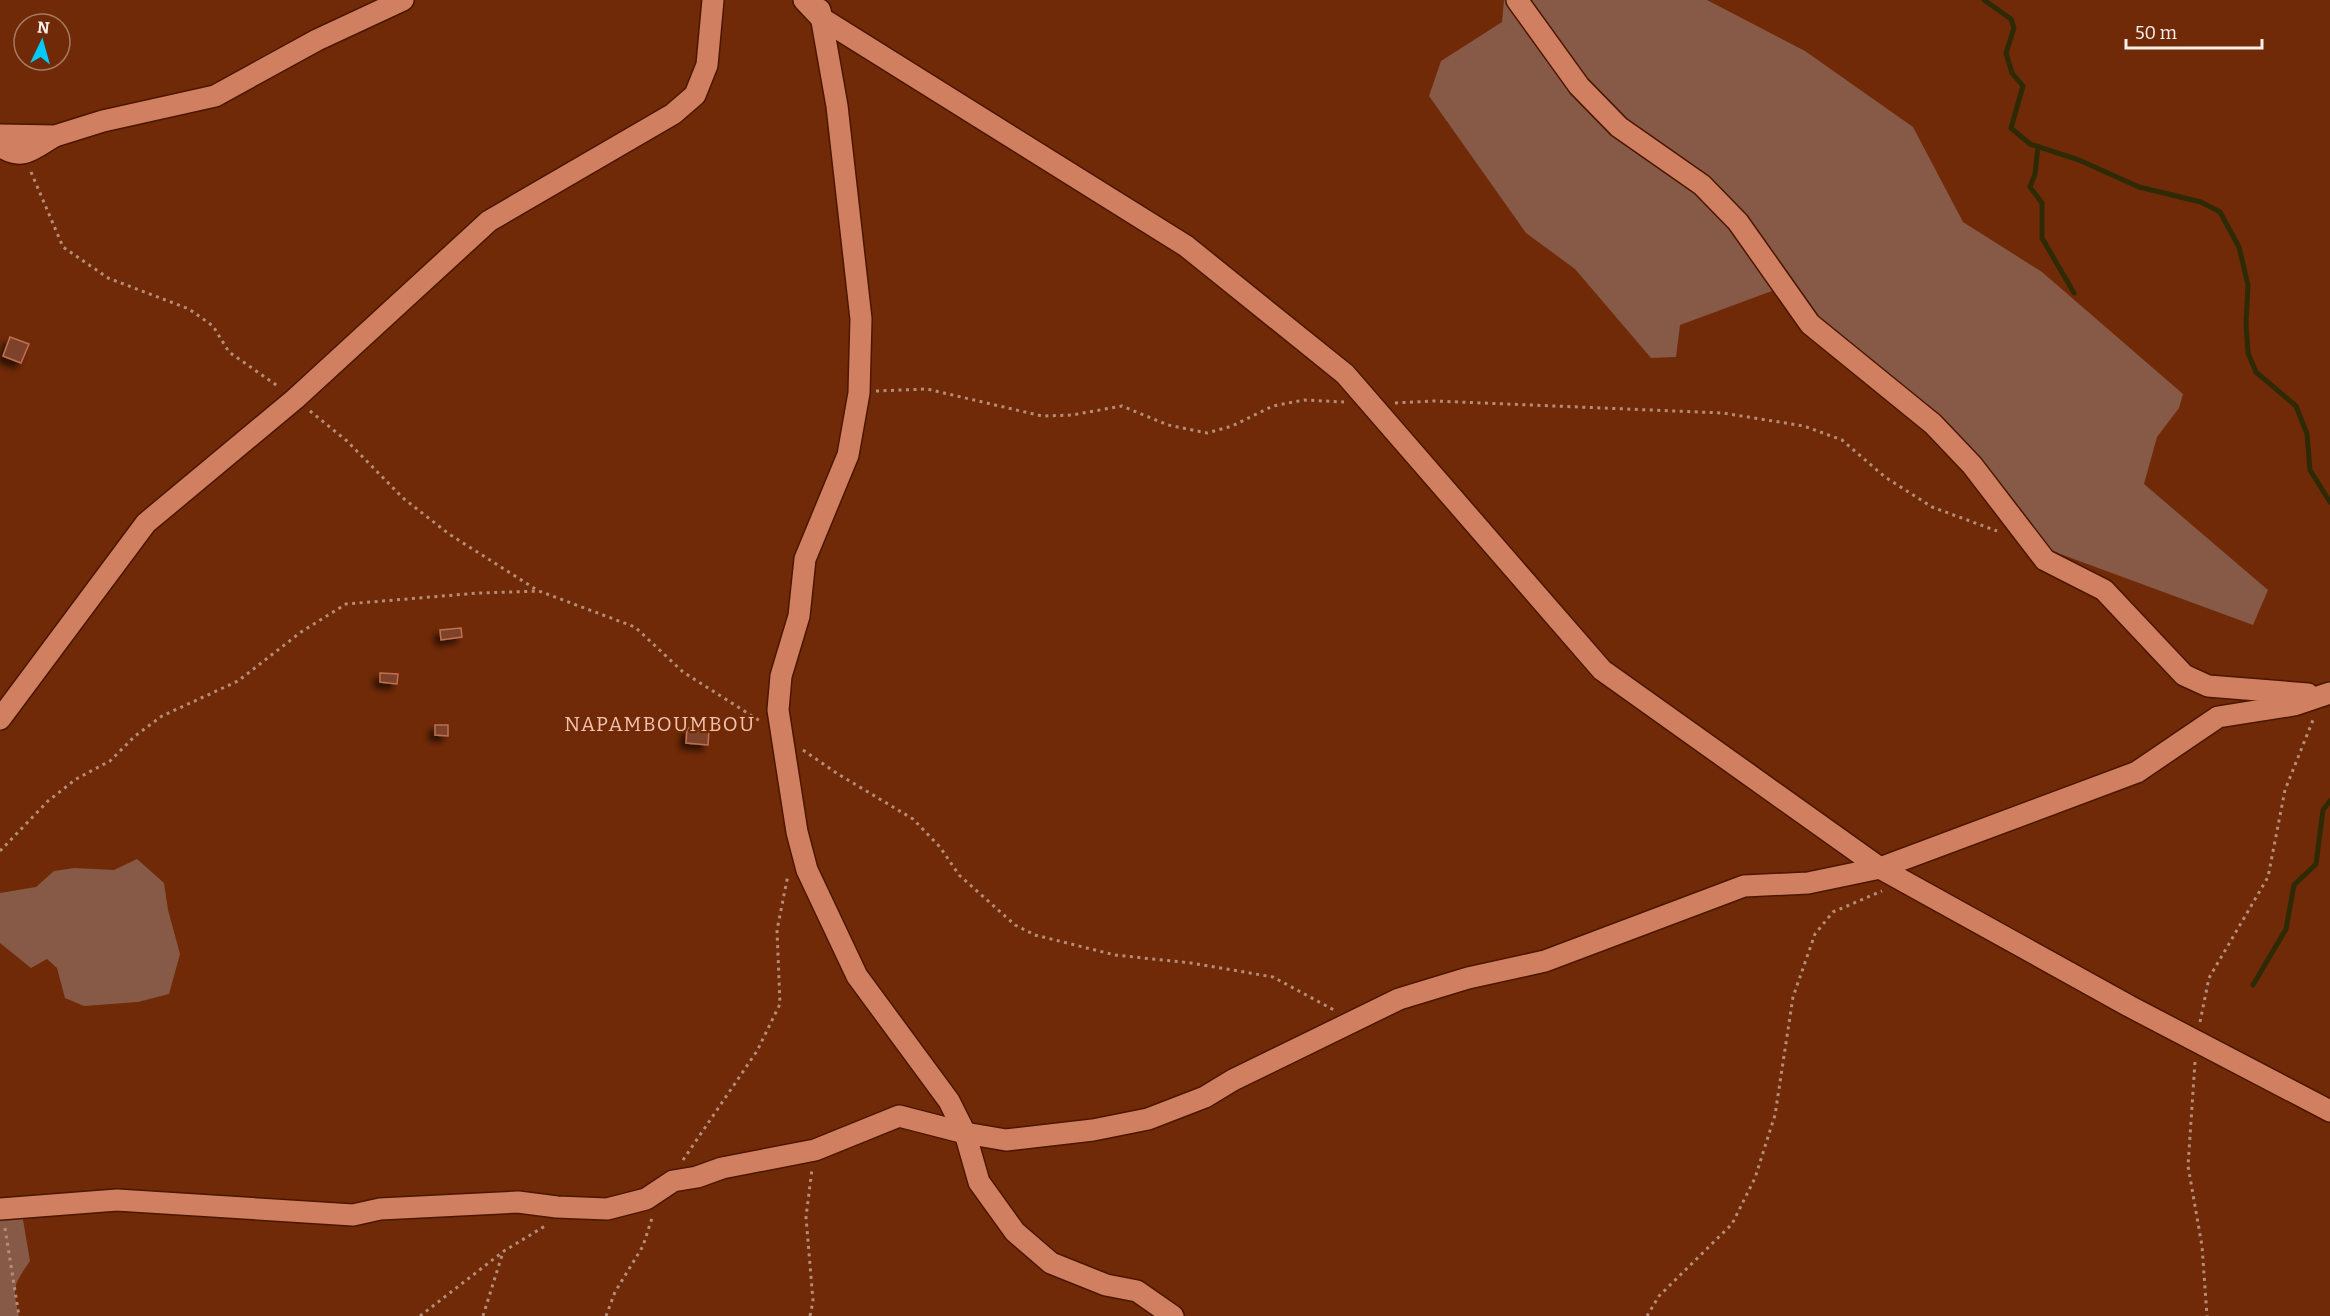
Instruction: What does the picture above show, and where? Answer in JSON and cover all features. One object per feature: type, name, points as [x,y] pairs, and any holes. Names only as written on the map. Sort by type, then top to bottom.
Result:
[{"type":"street","points":[[0,146],[11,153],[22,154],[55,136],[103,121],[215,96],[317,40],[403,0]]},
{"type":"street","points":[[0,719],[146,523],[295,399],[489,220],[673,114],[695,95],[707,66],[713,0]]},
{"type":"street","points":[[804,0],[1185,246],[1345,374],[1602,670],[1880,868],[2129,1006],[2330,1111]]},
{"type":"street","points":[[1517,0],[1579,86],[1619,127],[1702,185],[1738,222],[1810,324],[1933,424],[1972,465],[2045,560],[2104,590],[2184,675],[2208,686],[2327,694]]},
{"type":"street","points":[[819,9],[837,106],[861,319],[859,393],[848,455],[805,559],[799,616],[781,676],[778,710],[797,832],[807,870],[857,976],[949,1101],[965,1133],[979,1182],[1015,1232],[1051,1263],[1107,1285],[1137,1291],[1173,1316]]},
{"type":"street","points":[[0,135],[55,136]]},
{"type":"street","points":[[1,1209],[117,1200],[353,1215],[380,1209],[518,1202],[557,1207],[607,1209],[646,1199],[673,1181],[697,1177],[722,1168],[815,1150],[899,1116],[965,1133],[1006,1140],[1093,1130],[1148,1119],[1205,1097],[1233,1080],[1399,999],[1468,978],[1545,961],[1744,886],[1808,883],[1880,868],[2137,772],[2218,717],[2294,705],[2327,694]]},
{"type":"path","points":[[22,154],[63,247],[108,278],[189,309],[213,326],[229,352],[295,399],[347,441],[403,498],[449,534],[539,591],[635,627],[683,672],[838,774],[912,819],[940,847],[959,875],[1015,925],[1035,935],[1114,955],[1191,963],[1273,977],[1354,1021]]},
{"type":"path","points":[[859,393],[927,388],[1042,416],[1071,415],[1122,406],[1168,425],[1207,433],[1232,426],[1273,406],[1304,400],[1372,404],[1434,401],[1723,413],[1804,426],[1842,440],[1885,477],[1932,507],[1999,531]]},
{"type":"path","points":[[0,851],[48,801],[76,779],[110,761],[135,736],[162,716],[238,681],[301,632],[346,604],[478,593],[539,591]]},
{"type":"path","points":[[2207,1316],[2202,1246],[2188,1166],[2196,1041],[2209,978],[2268,877],[2285,790],[2327,694]]},
{"type":"path","points":[[682,1162],[757,1051],[780,1004],[777,930],[790,866]]},
{"type":"path","points":[[1647,1316],[1659,1296],[1732,1224],[1755,1178],[1775,1115],[1793,998],[1815,934],[1833,912],[1869,898],[1902,880]]},
{"type":"path","points":[[810,1316],[813,1301],[806,1217],[815,1150]]},
{"type":"path","points":[[606,1316],[615,1292],[643,1246],[661,1189]]},
{"type":"path","points":[[1,1209],[19,1316]]},
{"type":"path","points":[[420,1316],[504,1251],[543,1226],[553,1223]]},
{"type":"path","points":[[483,1316],[504,1251]]},
{"type":"shaded area","points":[[1504,0],[1707,0],[1805,51],[1913,127],[1963,222],[2042,272],[2183,394],[2179,408],[2157,437],[2144,484],[2268,590],[2253,625],[2033,544],[1972,465],[1783,287],[1680,325],[1676,357],[1651,358],[1575,269],[1526,233],[1429,96],[1441,61],[1502,22]]},
{"type":"shaded area","points":[[137,859],[164,883],[168,910],[180,954],[169,994],[138,1002],[84,1006],[65,998],[57,968],[47,959],[31,968],[0,943],[0,893],[36,887],[54,871],[74,868],[114,870]]},
{"type":"shaded area","points":[[21,1208],[30,1261],[17,1282],[15,1292],[19,1316],[0,1316],[0,1209]]},
{"type":"building","points":[[10,337],[29,344],[21,363],[3,356]]},
{"type":"building","points":[[461,628],[462,637],[441,640],[440,630]]},
{"type":"building","points":[[380,673],[398,674],[397,684],[380,682]]},
{"type":"building","points":[[435,725],[448,725],[448,736],[435,735]]},
{"type":"building","points":[[687,728],[709,730],[708,745],[686,743]]},
{"type":"waterway","points":[[1984,0],[2011,19],[2014,28],[2006,53],[2012,73],[2023,86],[2011,128],[2030,144],[2079,160],[2139,187],[2201,202],[2220,212],[2239,247],[2248,285],[2246,323],[2248,353],[2256,372],[2296,406],[2307,434],[2310,470],[2330,502]]},
{"type":"waterway","points":[[2038,146],[2035,174],[2030,187],[2042,203],[2042,238],[2074,293]]},
{"type":"waterway","points":[[2253,985],[2286,929],[2294,885],[2316,864],[2323,810],[2330,801]]},
{"type":"district","name":"NAPAMBOUMBOU","points":[[660,724]]}]
